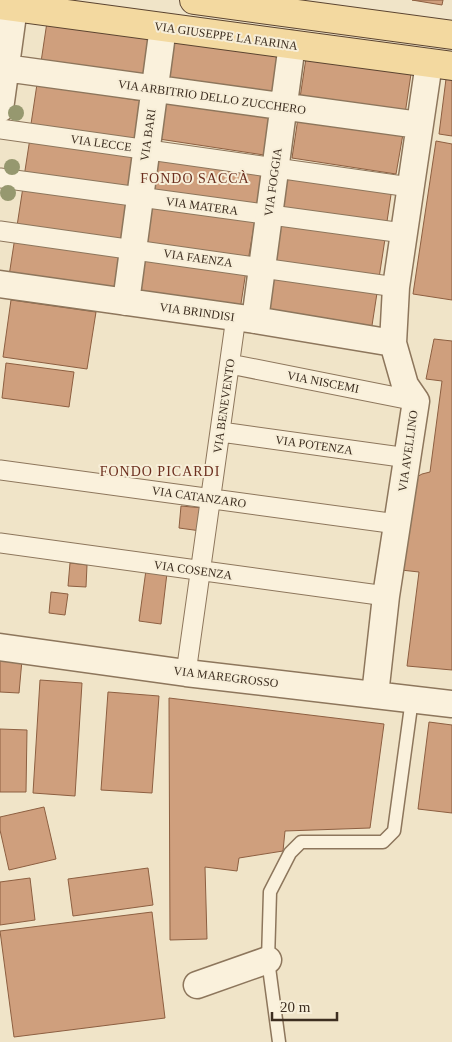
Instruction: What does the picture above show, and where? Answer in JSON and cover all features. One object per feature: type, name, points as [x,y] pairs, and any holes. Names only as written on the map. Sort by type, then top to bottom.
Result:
[{"type":"main road","points":[[194,0],[234,3],[452,35]]},
{"type":"main road","name":"VIA GIUSEPPE LA FARINA","points":[[10,4],[163,27],[441,64]]},
{"type":"street","points":[[0,109],[10,4]]},
{"type":"street","name":"VIA BARI","points":[[126,302],[163,27]]},
{"type":"street","name":"VIA FOGGIA","points":[[246,318],[262,267],[292,44]]},
{"type":"street","name":"VIA AVELLINO","points":[[375,695],[386,596],[416,401],[405,386],[393,343],[396,287],[419,126],[441,64]]},
{"type":"street","name":"VIA ARBITRIO DELLO ZUCCHERO","points":[[5,68],[419,126]]},
{"type":"street","name":"VIA LECCE","points":[[0,129],[410,186]]},
{"type":"street","name":"VIA MATERA","points":[[0,178],[403,233]]},
{"type":"street","name":"VIA FAENZA","points":[[0,231],[396,287]]},
{"type":"street","name":"VIA BRINDISI","points":[[0,284],[246,318],[393,343]]},
{"type":"street","name":"VIA BENEVENTO","points":[[186,672],[202,571],[230,364],[246,318]]},
{"type":"street","name":"VIA NISCEMI","points":[[230,364],[416,401]]},
{"type":"street","name":"VIA POTENZA","points":[[221,432],[408,458]]},
{"type":"street","name":"VIA CATANZARO","points":[[0,470],[397,524]]},
{"type":"street","name":"VIA COSENZA","points":[[0,543],[386,596]]},
{"type":"street","name":"VIA MAREGROSSO","points":[[0,647],[186,672],[452,704]]},
{"type":"street","points":[[197,985],[268,960]]},
{"type":"lane","points":[[278,1042],[268,960],[270,892],[290,853],[301,842],[382,842],[394,831],[412,699]]},
{"type":"building","points":[[412,0],[443,0],[442,5]]},
{"type":"building","points":[[47,22],[152,39],[146,78],[41,62]]},
{"type":"building","points":[[175,40],[279,57],[274,96],[169,80]]},
{"type":"building","points":[[306,58],[411,74],[405,114],[300,98]]},
{"type":"building","points":[[446,79],[452,80],[452,136],[439,134]]},
{"type":"building","points":[[37,84],[142,101],[136,140],[31,124]]},
{"type":"building","points":[[165,99],[270,115],[264,155],[159,139]]},
{"type":"building","points":[[298,118],[403,134],[396,174],[292,158]]},
{"type":"building","points":[[30,138],[135,154],[128,194],[24,177]]},
{"type":"building","points":[[436,141],[452,144],[452,300],[413,294]]},
{"type":"building","points":[[157,154],[262,171],[256,210],[151,194]]},
{"type":"building","points":[[287,172],[392,188],[386,228],[281,212]]},
{"type":"building","points":[[23,187],[128,203],[122,243],[17,226]]},
{"type":"building","points":[[149,205],[255,221],[248,261],[144,245]]},
{"type":"building","points":[[280,222],[385,239],[379,278],[274,262]]},
{"type":"building","points":[[15,237],[120,253],[113,293],[9,276]]},
{"type":"building","points":[[142,254],[246,271],[240,310],[136,294]]},
{"type":"building","points":[[272,277],[377,293],[371,332],[266,316]]},
{"type":"building","points":[[11,300],[96,312],[87,369],[3,357]]},
{"type":"building","points":[[434,339],[452,341],[452,670],[407,666],[419,572],[401,570],[413,479],[430,472],[442,381],[426,379]]},
{"type":"building","points":[[6,363],[74,372],[69,407],[2,398]]},
{"type":"building","points":[[181,506],[203,508],[201,531],[179,528]]},
{"type":"building","points":[[70,563],[87,565],[86,587],[68,586]]},
{"type":"building","points":[[146,570],[167,573],[161,624],[139,621]]},
{"type":"building","points":[[51,592],[68,594],[65,615],[49,613]]},
{"type":"building","points":[[0,658],[22,660],[19,693],[0,692]]},
{"type":"building","points":[[40,680],[82,683],[75,796],[33,793]]},
{"type":"building","points":[[108,692],[159,696],[152,793],[101,790]]},
{"type":"building","points":[[169,698],[384,724],[370,828],[285,831],[283,851],[239,858],[237,871],[205,867],[207,939],[170,940]]},
{"type":"building","points":[[429,722],[452,725],[452,813],[418,809]]},
{"type":"building","points":[[0,729],[27,730],[26,792],[0,792]]},
{"type":"building","points":[[44,807],[56,859],[9,870],[0,830],[0,817]]},
{"type":"building","points":[[148,868],[153,905],[73,916],[68,879]]},
{"type":"building","points":[[30,878],[35,920],[0,925],[0,882]]},
{"type":"building","points":[[152,912],[165,1018],[14,1037],[0,931]]},
{"type":"district","name":"FONDO SACCÀ","points":[[195,178]]},
{"type":"district","name":"FONDO PICARDI","points":[[160,471]]}]
